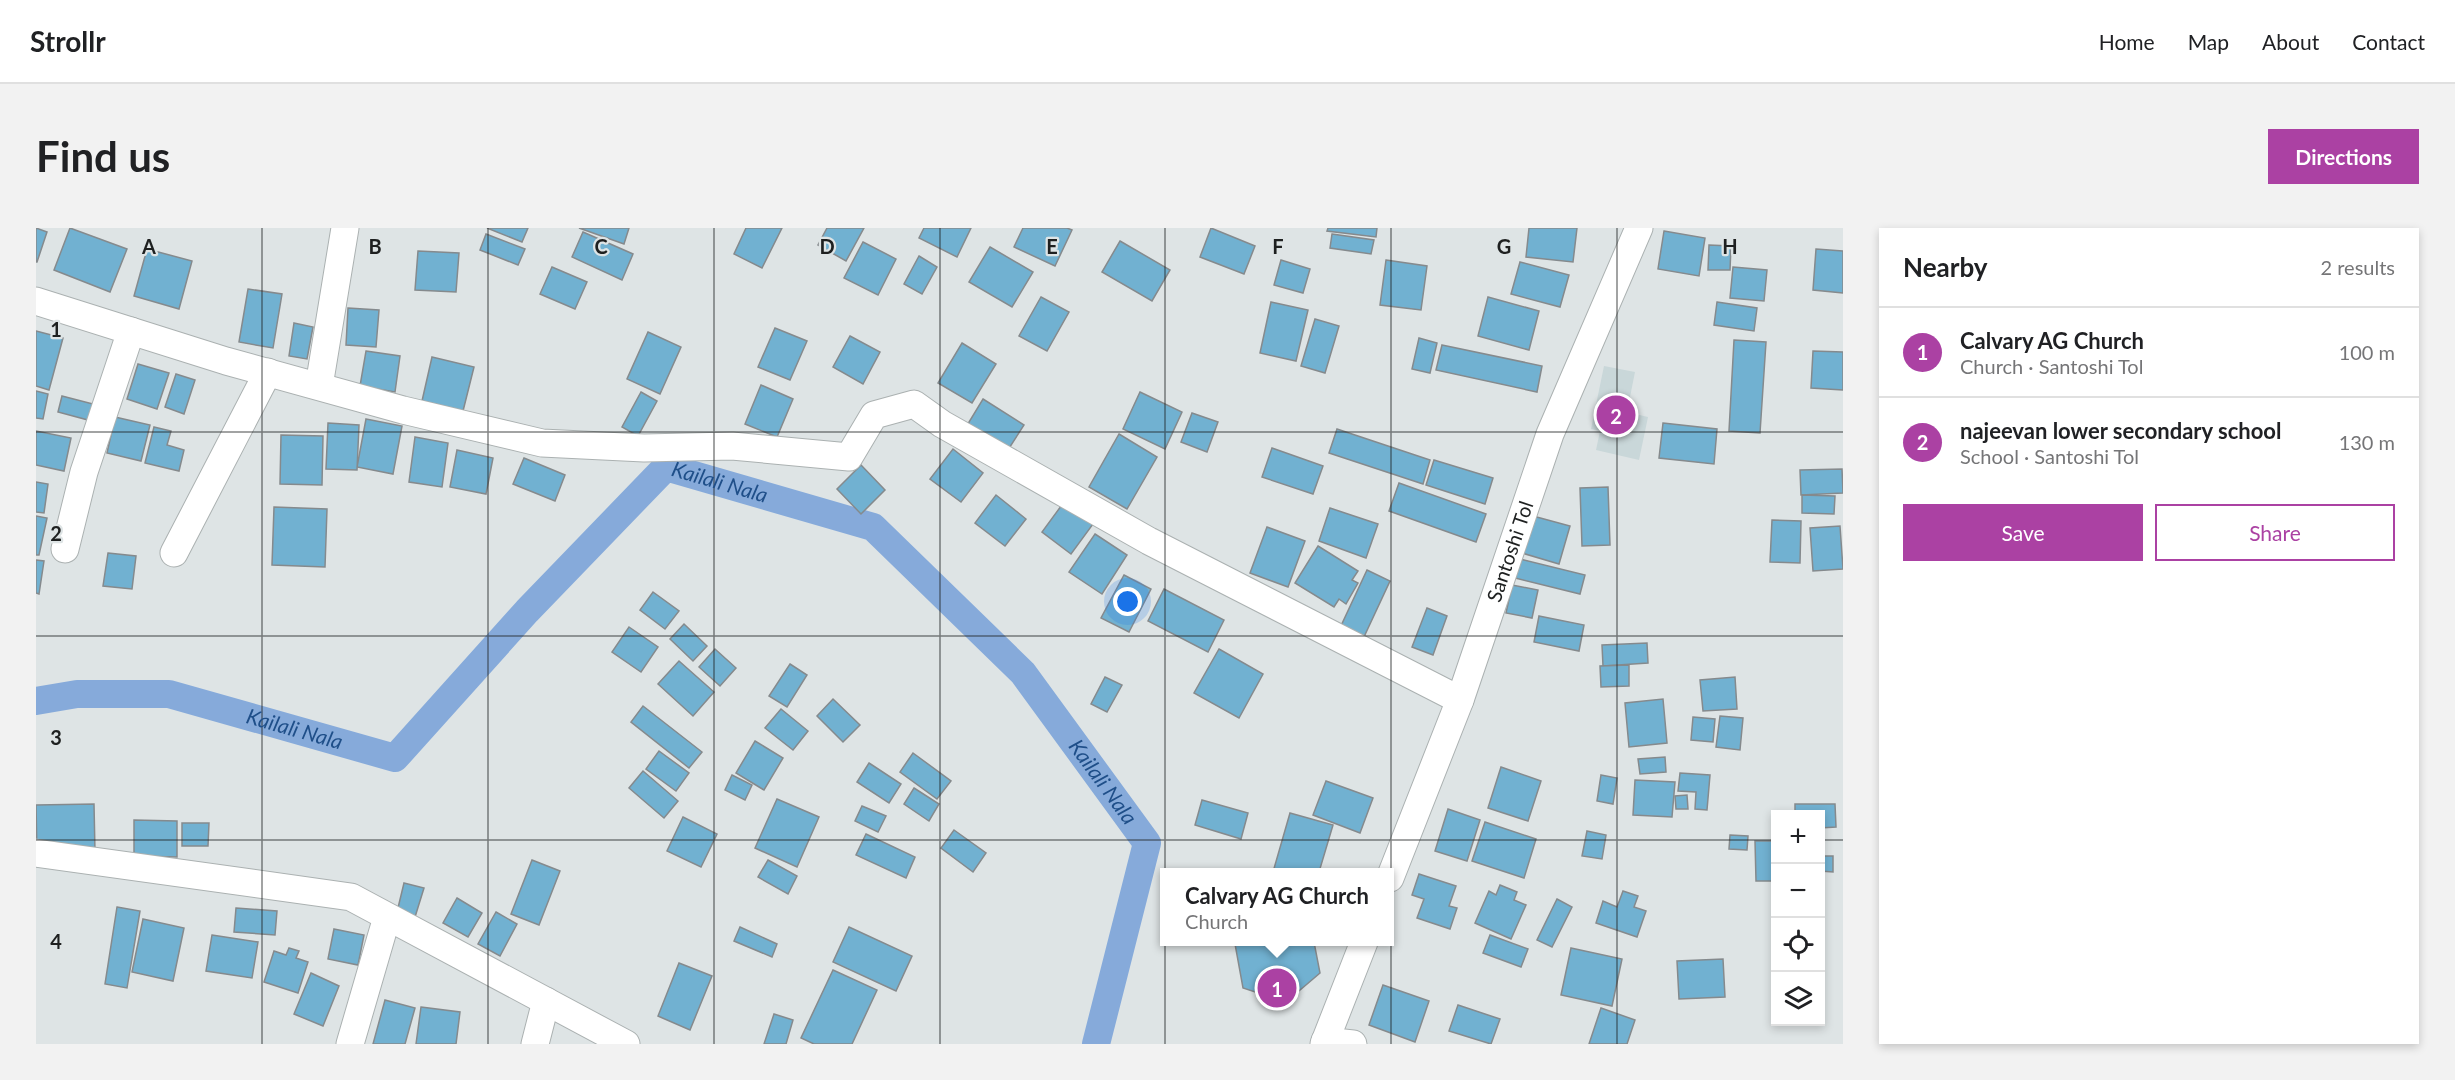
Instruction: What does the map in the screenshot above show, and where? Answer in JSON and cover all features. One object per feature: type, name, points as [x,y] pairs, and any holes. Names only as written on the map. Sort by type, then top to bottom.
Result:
[{"type":"street","points":[[319,386],[345,228]]},
{"type":"street","name":"Santoshi Tol","points":[[1393,868],[1460,700],[1550,434],[1639,228]]},
{"type":"street","points":[[36,301],[403,411],[542,443],[644,448],[732,446],[849,456],[874,415],[914,404],[942,424],[1149,541],[1460,700]]},
{"type":"street","points":[[65,549],[84,472],[131,331]]},
{"type":"street","points":[[174,553],[268,372]]},
{"type":"street","points":[[36,853],[351,897],[626,1044]]},
{"type":"street","points":[[351,1044],[387,917]]},
{"type":"street","points":[[1353,1044],[1325,1042],[1362,946]]},
{"type":"street","points":[[535,1044],[546,1001]]},
{"type":"shaded area","points":[[1604,366],[1635,372],[1627,412],[1648,417],[1639,460],[1596,450],[1600,431],[1591,429]]},
{"type":"building","points":[[36,228],[47,232],[37,262],[36,262]]},
{"type":"building","points":[[70,228],[127,249],[110,292],[54,270]]},
{"type":"building","points":[[487,228],[528,228],[522,242]]},
{"type":"building","points":[[579,228],[629,228],[624,244]]},
{"type":"building","points":[[746,228],[782,228],[762,268],[734,254]]},
{"type":"building","points":[[827,228],[864,228],[846,261],[818,245]]},
{"type":"building","points":[[924,228],[971,228],[957,257],[919,238]]},
{"type":"building","points":[[1023,228],[1072,230],[1055,266],[1014,247]]},
{"type":"building","points":[[1211,228],[1255,246],[1244,274],[1200,257]]},
{"type":"building","points":[[1328,228],[1377,228],[1376,237],[1327,231]]},
{"type":"building","points":[[1529,228],[1577,228],[1573,262],[1526,257]]},
{"type":"building","points":[[1664,231],[1705,238],[1699,276],[1658,269]]},
{"type":"building","points":[[583,232],[633,254],[622,280],[572,257]]},
{"type":"building","points":[[486,234],[525,249],[518,265],[480,250]]},
{"type":"building","points":[[1332,234],[1374,240],[1371,254],[1330,248]]},
{"type":"building","points":[[1120,241],[1170,270],[1152,301],[1102,272]]},
{"type":"building","points":[[863,242],[896,259],[878,295],[844,278]]},
{"type":"building","points":[[1709,245],[1731,246],[1730,270],[1708,270]]},
{"type":"building","points":[[990,247],[1033,272],[1012,307],[969,282]]},
{"type":"building","points":[[147,249],[192,261],[179,309],[134,296]]},
{"type":"building","points":[[1816,249],[1843,251],[1843,293],[1813,290]]},
{"type":"building","points":[[418,251],[459,253],[456,292],[415,290]]},
{"type":"building","points":[[919,256],[937,267],[922,294],[904,284]]},
{"type":"building","points":[[1281,260],[1310,269],[1303,293],[1274,285]]},
{"type":"building","points":[[1386,260],[1427,266],[1421,310],[1380,305]]},
{"type":"building","points":[[1520,262],[1569,275],[1560,307],[1511,294]]},
{"type":"building","points":[[552,267],[587,282],[575,309],[540,294]]},
{"type":"building","points":[[1733,267],[1767,270],[1764,301],[1730,298]]},
{"type":"building","points":[[248,289],[282,294],[273,348],[239,342]]},
{"type":"building","points":[[1041,297],[1069,312],[1047,351],[1019,336]]},
{"type":"building","points":[[1488,297],[1539,311],[1529,350],[1478,336]]},
{"type":"building","points":[[1271,302],[1308,310],[1296,361],[1260,353]]},
{"type":"building","points":[[1717,302],[1757,308],[1754,331],[1714,325]]},
{"type":"building","points":[[348,308],[379,310],[376,347],[346,345]]},
{"type":"building","points":[[1315,319],[1339,326],[1325,373],[1301,366]]},
{"type":"building","points":[[294,323],[313,327],[307,359],[289,356]]},
{"type":"building","points":[[775,328],[807,341],[790,380],[758,367]]},
{"type":"building","points":[[36,331],[63,338],[49,390],[36,386]]},
{"type":"building","points":[[648,332],[681,347],[660,394],[627,379]]},
{"type":"building","points":[[850,336],[880,352],[863,384],[833,367]]},
{"type":"building","points":[[1419,338],[1437,343],[1430,373],[1412,369]]},
{"type":"building","points":[[1734,340],[1766,342],[1760,433],[1729,431]]},
{"type":"building","points":[[962,343],[996,364],[972,403],[938,383]]},
{"type":"building","points":[[1442,345],[1542,366],[1537,392],[1436,370]]},
{"type":"building","points":[[366,351],[400,356],[395,392],[360,386]]},
{"type":"building","points":[[1813,351],[1843,352],[1843,390],[1811,388]]},
{"type":"building","points":[[432,357],[474,367],[463,411],[422,401]]},
{"type":"building","points":[[138,364],[169,373],[157,409],[127,399]]},
{"type":"building","points":[[176,374],[195,380],[184,414],[165,407]]},
{"type":"building","points":[[761,385],[793,399],[777,437],[745,424]]},
{"type":"building","points":[[36,391],[48,394],[43,419],[36,418]]},
{"type":"building","points":[[641,392],[657,401],[638,436],[622,427]]},
{"type":"building","points":[[1140,392],[1182,412],[1165,449],[1123,429]]},
{"type":"building","points":[[62,396],[93,404],[88,420],[58,412]]},
{"type":"building","points":[[983,399],[1024,425],[1006,453],[966,427]]},
{"type":"building","points":[[1192,413],[1218,422],[1207,452],[1181,442]]},
{"type":"building","points":[[115,417],[150,425],[141,461],[107,453]]},
{"type":"building","points":[[366,419],[402,426],[393,474],[357,467]]},
{"type":"building","points":[[328,423],[359,425],[357,470],[326,469]]},
{"type":"building","points":[[1663,423],[1717,429],[1714,464],[1659,458]]},
{"type":"building","points":[[154,427],[171,431],[167,445],[184,450],[179,471],[145,463]]},
{"type":"building","points":[[1337,429],[1430,460],[1423,484],[1329,453]]},
{"type":"building","points":[[36,431],[71,438],[64,471],[36,465]]},
{"type":"building","points":[[1119,434],[1157,457],[1127,509],[1089,487]]},
{"type":"building","points":[[281,435],[323,436],[322,485],[280,484]]},
{"type":"building","points":[[415,437],[448,443],[442,487],[409,482]]},
{"type":"building","points":[[1272,448],[1323,466],[1313,494],[1262,477]]},
{"type":"building","points":[[953,449],[983,473],[961,502],[930,479]]},
{"type":"building","points":[[457,450],[493,458],[486,494],[450,487]]},
{"type":"building","points":[[524,458],[565,475],[555,501],[513,484]]},
{"type":"building","points":[[1434,460],[1493,478],[1485,504],[1426,485]]},
{"type":"building","points":[[861,465],[885,490],[861,514],[837,489]]},
{"type":"building","points":[[1842,469],[1843,493],[1801,495],[1800,470]]},
{"type":"building","points":[[36,482],[48,484],[44,513],[36,512]]},
{"type":"building","points":[[1399,483],[1486,514],[1476,542],[1389,511]]},
{"type":"building","points":[[1608,487],[1610,545],[1582,546],[1580,488]]},
{"type":"building","points":[[996,495],[1026,519],[1005,546],[975,523]]},
{"type":"building","points":[[1802,495],[1835,496],[1834,514],[1802,513]]},
{"type":"building","points":[[1067,498],[1096,520],[1071,554],[1042,532]]},
{"type":"building","points":[[274,507],[327,509],[325,567],[272,565]]},
{"type":"building","points":[[1330,508],[1378,524],[1366,558],[1319,541]]},
{"type":"building","points":[[36,516],[47,518],[39,555],[36,555]]},
{"type":"building","points":[[1533,516],[1570,526],[1559,564],[1522,553]]},
{"type":"building","points":[[1772,520],[1801,521],[1800,563],[1770,562]]},
{"type":"building","points":[[1840,526],[1843,569],[1813,571],[1810,528]]},
{"type":"building","points":[[1267,527],[1305,541],[1288,587],[1250,573]]},
{"type":"building","points":[[1095,534],[1127,555],[1102,594],[1069,572]]},
{"type":"building","points":[[1318,546],[1358,571],[1352,580],[1358,583],[1346,604],[1339,599],[1334,607],[1295,583]]},
{"type":"building","points":[[108,553],[136,556],[132,589],[103,586]]},
{"type":"building","points":[[1520,559],[1585,575],[1580,594],[1515,578]]},
{"type":"building","points":[[36,560],[44,561],[39,594],[36,593]]},
{"type":"building","points":[[1367,570],[1390,581],[1363,639],[1340,628]]},
{"type":"building","points":[[1124,575],[1151,589],[1129,632],[1101,618]]},
{"type":"building","points":[[1512,585],[1538,590],[1532,618],[1506,613]]},
{"type":"building","points":[[1164,589],[1224,620],[1208,652],[1148,621]]},
{"type":"building","points":[[653,592],[679,611],[665,629],[640,610]]},
{"type":"building","points":[[1427,608],[1447,616],[1433,655],[1412,647]]},
{"type":"building","points":[[1539,616],[1584,625],[1579,651],[1534,642]]},
{"type":"building","points":[[684,624],[707,646],[693,661],[670,639]]},
{"type":"building","points":[[629,627],[658,647],[641,672],[612,652]]},
{"type":"building","points":[[1647,643],[1648,663],[1603,666],[1602,645]]},
{"type":"building","points":[[715,649],[736,668],[720,686],[699,667]]},
{"type":"building","points":[[1219,649],[1263,674],[1239,718],[1194,693]]},
{"type":"building","points":[[679,661],[714,692],[693,716],[658,684]]},
{"type":"building","points":[[790,664],[807,675],[787,707],[769,696]]},
{"type":"building","points":[[1629,665],[1629,686],[1601,687],[1600,666]]},
{"type":"building","points":[[1105,677],[1122,685],[1107,712],[1091,704]]},
{"type":"building","points":[[1735,677],[1737,709],[1703,711],[1700,680]]},
{"type":"building","points":[[833,699],[860,725],[843,742],[817,716]]},
{"type":"building","points":[[1663,699],[1667,743],[1629,747],[1625,703]]},
{"type":"building","points":[[643,706],[702,752],[689,768],[631,722]]},
{"type":"building","points":[[781,709],[808,731],[793,750],[765,728]]},
{"type":"building","points":[[1720,716],[1743,718],[1740,750],[1716,747]]},
{"type":"building","points":[[1693,717],[1715,719],[1713,742],[1691,740]]},
{"type":"building","points":[[755,741],[783,758],[764,790],[736,773]]},
{"type":"building","points":[[659,751],[689,773],[676,791],[646,769]]},
{"type":"building","points":[[913,753],[951,781],[937,799],[900,772]]},
{"type":"building","points":[[1665,757],[1666,772],[1640,774],[1638,759]]},
{"type":"building","points":[[869,763],[901,784],[889,803],[857,782]]},
{"type":"building","points":[[1501,767],[1541,781],[1528,821],[1488,808]]},
{"type":"building","points":[[643,771],[678,801],[664,818],[629,788]]},
{"type":"building","points":[[1680,773],[1710,775],[1707,810],[1695,809],[1696,792],[1678,791]]},
{"type":"building","points":[[732,775],[752,785],[745,800],[725,790]]},
{"type":"building","points":[[1601,775],[1617,778],[1613,804],[1597,801]]},
{"type":"building","points":[[1635,780],[1675,782],[1672,817],[1633,815]]},
{"type":"building","points":[[1326,781],[1373,798],[1360,833],[1313,815]]},
{"type":"building","points":[[914,788],[939,804],[929,821],[904,804]]},
{"type":"building","points":[[1687,795],[1688,809],[1676,809],[1675,796]]},
{"type":"building","points":[[777,799],[819,817],[797,867],[755,848]]},
{"type":"building","points":[[1202,800],[1248,813],[1241,839],[1195,825]]},
{"type":"building","points":[[94,804],[95,852],[37,852],[36,805]]},
{"type":"building","points":[[1795,804],[1835,804],[1836,827],[1825,828],[1825,810],[1795,810]]},
{"type":"building","points":[[862,806],[886,816],[878,832],[855,821]]},
{"type":"building","points":[[1448,809],[1480,820],[1467,861],[1435,851]]},
{"type":"building","points":[[1290,813],[1333,825],[1320,868],[1274,868]]},
{"type":"building","points":[[683,817],[717,834],[701,867],[667,851]]},
{"type":"building","points":[[134,820],[177,821],[177,857],[134,856]]},
{"type":"building","points":[[1485,822],[1536,839],[1524,878],[1472,861]]},
{"type":"building","points":[[182,823],[209,823],[208,846],[182,846]]},
{"type":"building","points":[[954,830],[986,853],[973,872],[941,848]]},
{"type":"building","points":[[1587,831],[1606,835],[1602,859],[1582,856]]},
{"type":"building","points":[[866,834],[915,857],[906,878],[856,855]]},
{"type":"building","points":[[1730,835],[1748,836],[1747,850],[1729,849]]},
{"type":"building","points":[[1755,841],[1771,841],[1771,881],[1756,881]]},
{"type":"building","points":[[1825,856],[1833,856],[1833,872],[1825,871]]},
{"type":"building","points":[[532,860],[560,871],[539,925],[511,914]]},
{"type":"building","points":[[768,860],[797,876],[788,894],[758,877]]},
{"type":"building","points":[[1419,874],[1456,886],[1449,906],[1457,908],[1450,929],[1417,918],[1424,899],[1412,895]]},
{"type":"building","points":[[404,883],[424,888],[415,917],[397,912]]},
{"type":"building","points":[[1500,885],[1517,892],[1514,900],[1526,905],[1511,939],[1475,923],[1489,891],[1496,895]]},
{"type":"building","points":[[1623,891],[1638,896],[1634,907],[1646,911],[1637,937],[1596,923],[1603,901],[1617,907]]},
{"type":"building","points":[[457,898],[482,913],[468,937],[443,923]]},
{"type":"building","points":[[1557,899],[1572,907],[1552,947],[1537,940]]},
{"type":"building","points":[[117,907],[140,911],[127,988],[105,984]]},
{"type":"building","points":[[236,908],[277,911],[275,935],[234,932]]},
{"type":"building","points":[[496,912],[517,924],[500,956],[478,944]]},
{"type":"building","points":[[143,919],[184,928],[173,981],[132,972]]},
{"type":"building","points":[[740,927],[777,944],[772,957],[734,941]]},
{"type":"building","points":[[849,927],[912,956],[896,991],[833,962]]},
{"type":"building","points":[[334,929],[364,935],[358,965],[328,959]]},
{"type":"building","points":[[212,935],[258,942],[252,978],[206,971]]},
{"type":"building","points":[[1490,935],[1528,949],[1521,967],[1483,953]]},
{"type":"building","points":[[1235,946],[1315,946],[1320,973],[1286,1002],[1243,988]]},
{"type":"building","points":[[289,948],[299,951],[296,958],[308,962],[298,993],[264,982],[274,951],[286,955]]},
{"type":"building","points":[[1571,948],[1622,959],[1612,1006],[1561,995]]},
{"type":"building","points":[[1723,959],[1725,997],[1679,999],[1677,961]]},
{"type":"building","points":[[679,963],[712,976],[690,1030],[658,1016]]},
{"type":"building","points":[[833,970],[877,990],[852,1044],[814,1044],[801,1038]]},
{"type":"building","points":[[311,973],[339,986],[323,1026],[294,1014]]},
{"type":"building","points":[[1383,985],[1429,1001],[1415,1042],[1369,1025]]},
{"type":"building","points":[[385,1000],[415,1008],[405,1044],[373,1044]]},
{"type":"building","points":[[1458,1005],[1500,1019],[1491,1044],[1449,1031]]},
{"type":"building","points":[[421,1007],[460,1012],[456,1044],[416,1044]]},
{"type":"building","points":[[1601,1008],[1635,1020],[1627,1044],[1589,1044]]},
{"type":"building","points":[[774,1014],[793,1020],[786,1044],[764,1044]]},
{"type":"waterway","name":"Kailali Nala","points":[[36,701],[77,694],[169,694],[395,758],[527,611],[666,467],[873,527],[1023,673],[1147,843],[1096,1044]]},
{"type":"place","name":"najeevan lower secondary school","points":[[1616,415]]},
{"type":"place","name":"Calvary AG Church","points":[[1277,988]]}]
